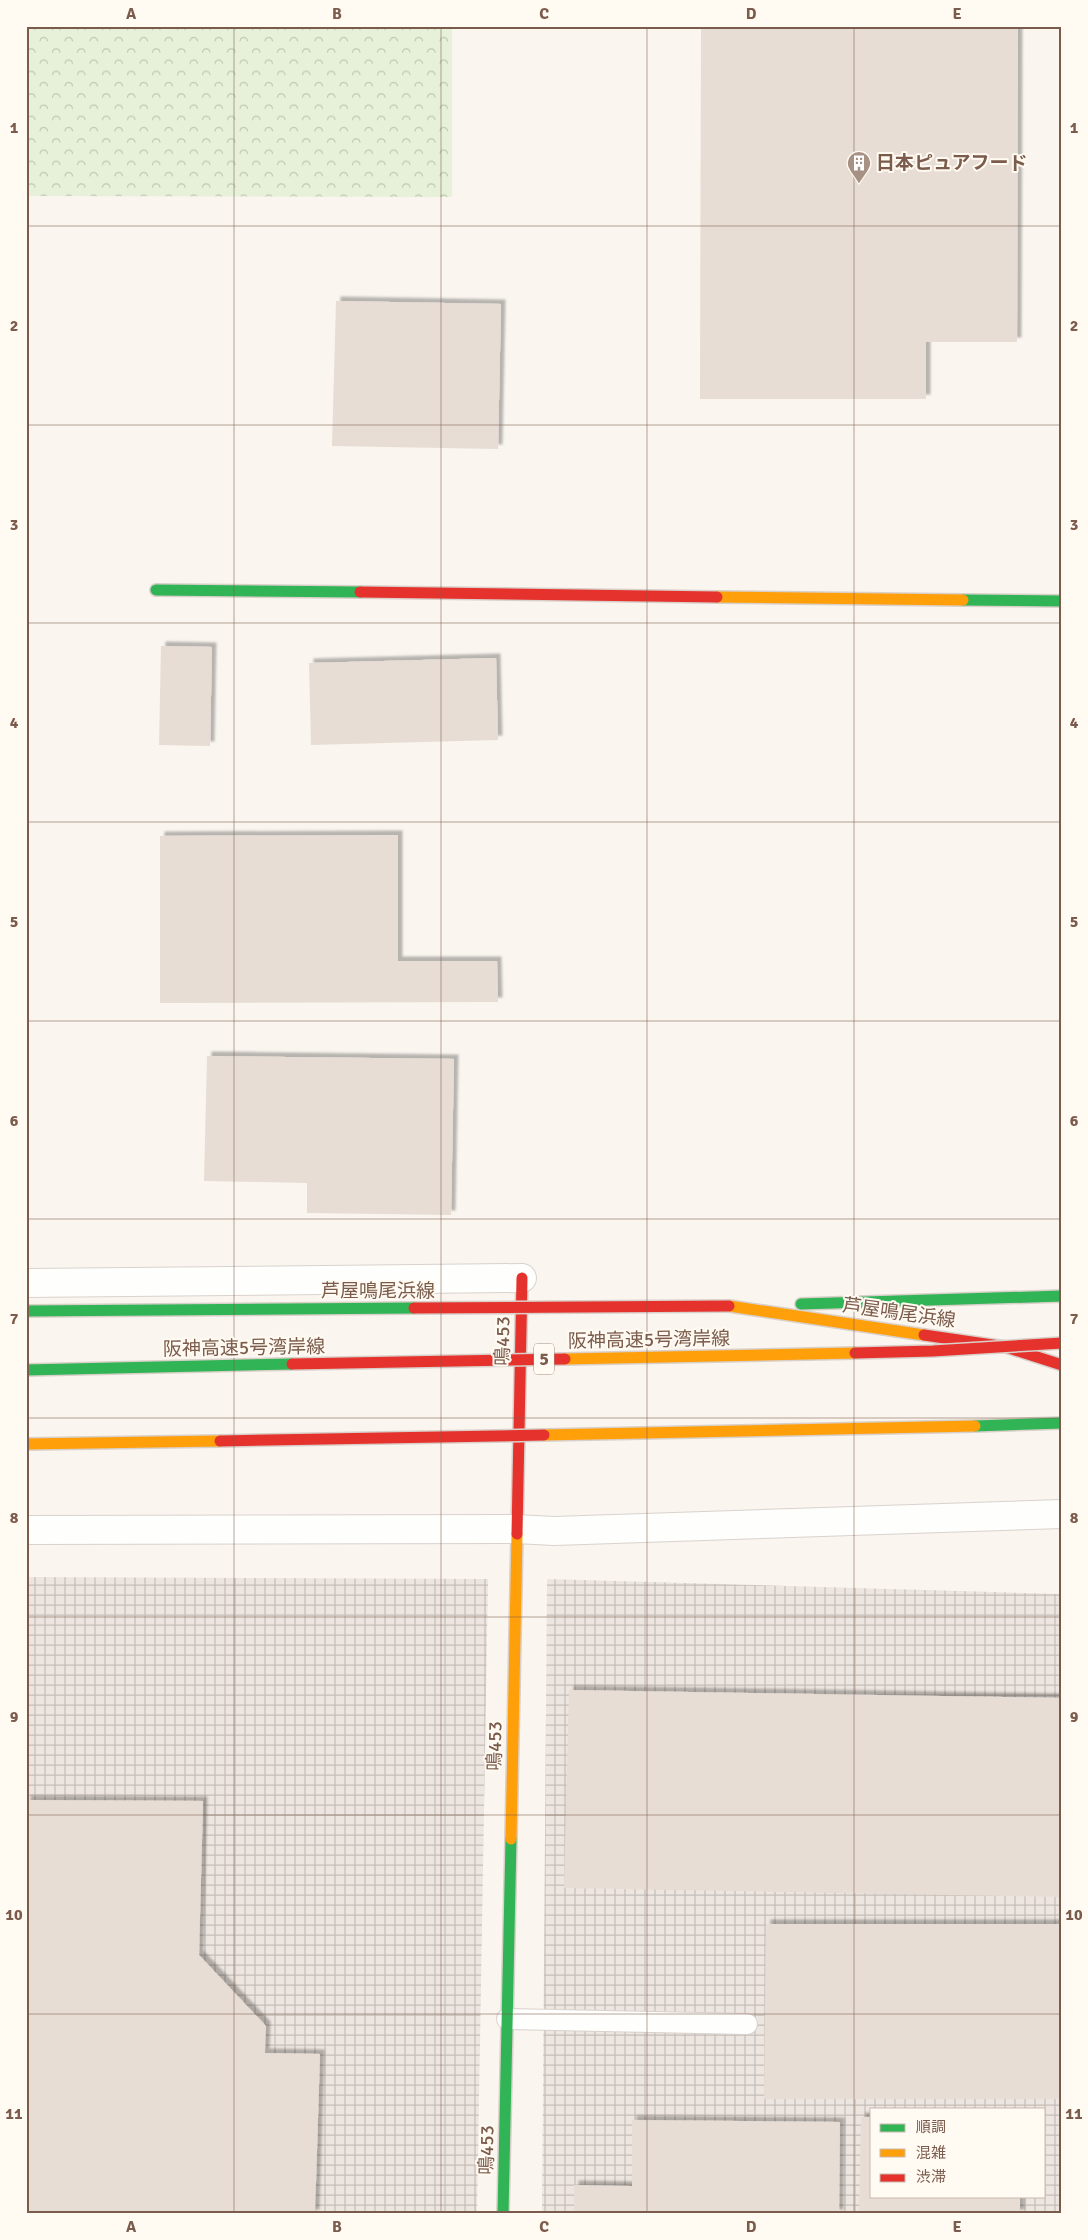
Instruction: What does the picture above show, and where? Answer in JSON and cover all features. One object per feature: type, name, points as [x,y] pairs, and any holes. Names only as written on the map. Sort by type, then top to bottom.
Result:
[{"type":"main road","points":[[156,590],[1062,601]]},
{"type":"main road","name":"鳴453","points":[[503,2214],[522,1278]]},
{"type":"main road","name":"芦屋鳴尾浜線","points":[[26,1311],[729,1306],[1062,1296]]},
{"type":"main road","name":"芦屋鳴尾浜線","points":[[729,1306],[1006,1347],[1062,1365]]},
{"type":"main road","name":"阪神高速5号湾岸線","points":[[26,1370],[933,1351],[1062,1343]]},
{"type":"main road","points":[[26,1444],[867,1429],[1062,1423]]},
{"type":"street","points":[[26,1284],[522,1278]]},
{"type":"street","points":[[26,1530],[516,1529],[554,1531],[1062,1514]]},
{"type":"lane","points":[[507,2019],[747,2024]]},
{"type":"shaded area","points":[[26,1577],[488,1579],[477,2214],[26,2214]]},
{"type":"shaded area","points":[[547,1579],[1062,1594],[1062,2214],[542,2214]]},
{"type":"green space","points":[[26,26],[452,26],[452,197],[26,196]]},
{"type":"building","name":"日本ピュアフード","points":[[701,26],[1018,26],[1017,342],[926,342],[926,399],[700,399]]},
{"type":"building","points":[[336,301],[501,304],[498,449],[332,446]]},
{"type":"building","points":[[161,646],[212,647],[210,746],[159,745]]},
{"type":"building","points":[[496,658],[498,740],[311,745],[309,663]]},
{"type":"building","points":[[398,835],[398,961],[497,961],[498,1002],[160,1003],[160,836]]},
{"type":"building","points":[[207,1056],[454,1059],[451,1215],[307,1213],[307,1183],[204,1181]]},
{"type":"building","points":[[569,1690],[1062,1698],[1062,1897],[564,1888]]},
{"type":"building","points":[[26,1800],[203,1801],[199,1955],[266,2026],[265,2053],[320,2054],[315,2214],[26,2214]]},
{"type":"building","points":[[766,1924],[1062,1924],[1062,2099],[764,2099]]},
{"type":"building","points":[[861,2117],[870,2117],[870,2198],[1020,2198],[1020,2214],[859,2214]]},
{"type":"building","points":[[632,2120],[840,2122],[839,2214],[574,2214],[574,2185],[632,2186]]},
{"type":"traffic: fast","points":[[156,590],[360,592]]},
{"type":"traffic: fast","points":[[963,600],[1062,601]]},
{"type":"traffic: fast","points":[[801,1304],[1062,1296]]},
{"type":"traffic: fast","points":[[26,1311],[414,1308]]},
{"type":"traffic: fast","points":[[26,1370],[292,1364]]},
{"type":"traffic: fast","points":[[975,1426],[1062,1423]]},
{"type":"traffic: fast","points":[[503,2214],[511,1839]]},
{"type":"traffic: slow","points":[[717,597],[963,600]]},
{"type":"traffic: slow","points":[[729,1306],[924,1335]]},
{"type":"traffic: slow","points":[[565,1359],[855,1353]]},
{"type":"traffic: slow","points":[[544,1435],[975,1426]]},
{"type":"traffic: slow","points":[[26,1444],[220,1441]]},
{"type":"traffic: slow","points":[[511,1839],[517,1534]]},
{"type":"traffic: jam","points":[[360,592],[717,597]]},
{"type":"traffic: jam","points":[[517,1534],[522,1278]]},
{"type":"traffic: jam","points":[[414,1308],[729,1306]]},
{"type":"traffic: jam","points":[[924,1335],[1006,1347],[1062,1365]]},
{"type":"traffic: jam","points":[[855,1353],[933,1351],[1062,1343]]},
{"type":"traffic: jam","points":[[292,1364],[565,1359]]},
{"type":"traffic: jam","points":[[220,1441],[544,1435]]},
{"type":"place","name":"日本ピュアフード","points":[[859,184]]}]
